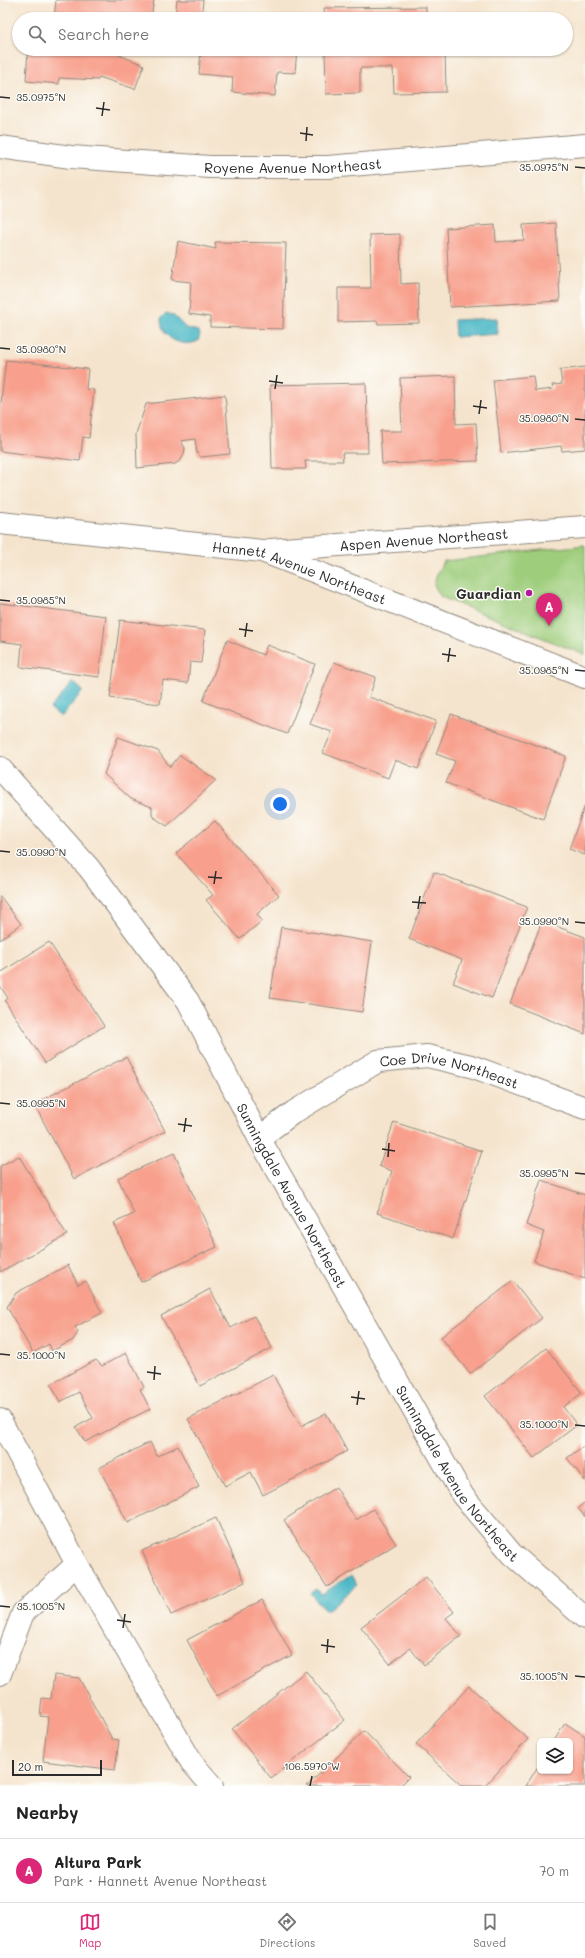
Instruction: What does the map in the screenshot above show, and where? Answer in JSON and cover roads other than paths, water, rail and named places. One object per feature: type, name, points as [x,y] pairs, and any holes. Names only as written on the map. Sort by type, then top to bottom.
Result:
[{"type":"street","name":"Royene Avenue Northeast","points":[[0,147],[71,156],[210,167],[328,167],[585,145]]},
{"type":"street","name":"Hannett Avenue Northeast","points":[[0,523],[262,551],[585,677]]},
{"type":"street","name":"Aspen Avenue Northeast","points":[[262,551],[585,527]]},
{"type":"street","name":"Sunningdale Avenue Northeast","points":[[0,768],[89,868],[188,1001],[259,1138],[463,1496],[512,1554],[585,1618]]},
{"type":"street","name":"Coe Drive Northeast","points":[[259,1138],[294,1112],[378,1062],[427,1056],[471,1066],[585,1108]]},
{"type":"street","points":[[0,1420],[77,1564],[192,1763],[212,1786]]},
{"type":"street","points":[[0,1674],[23,1613],[77,1564]]},
{"type":"water","points":[[166,313],[173,315],[186,328],[198,331],[200,334],[198,341],[191,343],[179,342],[168,336],[164,331],[161,318]]},
{"type":"water","points":[[497,318],[498,334],[455,337],[454,320]]},
{"type":"water","points":[[73,682],[83,691],[61,717],[50,708]]},
{"type":"water","points":[[351,1575],[357,1585],[326,1611],[310,1593],[316,1589],[322,1594]]},
{"type":"place","name":"Guardian","points":[[529,593]]},
{"type":"place","name":"Altura Park","points":[[549,626]]}]
